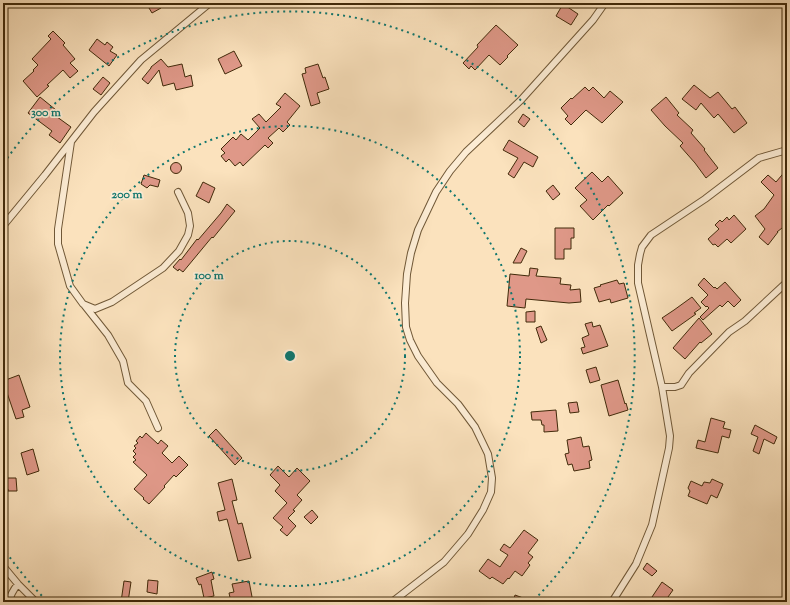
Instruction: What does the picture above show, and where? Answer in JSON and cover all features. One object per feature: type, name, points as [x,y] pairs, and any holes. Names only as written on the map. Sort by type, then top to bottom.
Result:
[{"type":"street","points":[[3,226],[94,112],[141,60],[210,3]]},
{"type":"street","points":[[392,602],[444,562],[468,534],[483,510],[491,492],[492,478],[488,454],[475,427],[458,404],[437,383],[418,356],[410,340],[406,327],[405,303],[407,274],[410,253],[418,230],[436,192],[450,170],[466,152],[521,100],[593,20],[605,3]]},
{"type":"street","points":[[71,142],[58,229],[58,244],[70,286],[108,335],[123,360],[128,383],[146,401],[158,428]]},
{"type":"street","points":[[612,602],[636,564],[652,525],[670,442],[662,387],[638,282],[638,265],[642,247],[651,235],[705,198],[754,161],[765,156],[787,150]]},
{"type":"street","points":[[83,304],[95,310],[112,302],[163,268],[178,251],[188,236],[190,226],[188,213],[178,192]]},
{"type":"street","points":[[662,387],[675,387],[681,385],[689,373],[729,332],[745,321],[787,282]]},
{"type":"street","points":[[3,566],[36,602]]},
{"type":"street","points":[[9,602],[13,591],[18,584]]},
{"type":"building","points":[[146,3],[157,3],[161,8],[152,13]]},
{"type":"building","points":[[563,4],[578,14],[571,25],[556,16]]},
{"type":"building","points":[[496,25],[518,45],[500,65],[489,55],[475,70],[471,66],[469,69],[463,63],[478,47],[477,45]]},
{"type":"building","points":[[53,31],[65,43],[63,45],[75,59],[70,63],[78,71],[70,78],[63,70],[37,97],[23,81],[38,65],[32,59],[51,39],[48,36]]},
{"type":"building","points":[[97,39],[105,45],[107,42],[113,47],[110,51],[117,55],[109,66],[89,50]]},
{"type":"building","points":[[234,51],[242,66],[225,74],[218,59]]},
{"type":"building","points":[[161,59],[168,67],[182,64],[185,77],[191,75],[193,86],[176,90],[174,83],[163,86],[159,70],[148,84],[142,79],[151,67]]},
{"type":"building","points":[[318,64],[329,89],[317,93],[320,103],[311,106],[302,74],[306,73],[305,68]]},
{"type":"building","points":[[103,77],[110,83],[101,95],[93,89]]},
{"type":"building","points":[[694,85],[710,98],[718,92],[732,109],[735,107],[747,123],[734,133],[718,114],[714,118],[701,103],[696,110],[682,99]]},
{"type":"building","points":[[585,87],[589,91],[593,87],[604,98],[610,91],[623,102],[602,123],[586,110],[571,125],[565,119],[568,116],[561,108]]},
{"type":"building","points":[[285,93],[300,106],[287,122],[290,125],[283,132],[279,128],[268,138],[273,143],[268,148],[265,145],[243,166],[240,162],[235,166],[229,159],[226,162],[221,156],[225,153],[221,149],[233,137],[236,140],[241,134],[248,140],[260,128],[252,119],[259,114],[266,122],[281,107],[276,104]]},
{"type":"building","points":[[40,97],[56,110],[53,114],[71,127],[60,143],[49,135],[52,131],[28,113]]},
{"type":"building","points":[[666,97],[679,113],[677,115],[693,130],[691,133],[705,149],[704,150],[718,168],[706,178],[680,146],[683,143],[651,110]]},
{"type":"building","points":[[523,114],[530,119],[524,127],[518,122]]},
{"type":"building","points":[[509,140],[538,157],[533,167],[524,162],[514,178],[508,174],[518,158],[503,150]]},
{"type":"building","points":[[176,162],[180,164],[182,168],[180,172],[176,174],[172,172],[170,168],[172,164]]},
{"type":"building","points":[[787,169],[787,224],[777,232],[768,245],[759,237],[765,229],[755,216],[764,209],[774,195],[761,182],[768,175],[776,182]]},
{"type":"building","points":[[592,172],[602,182],[608,176],[623,193],[593,220],[580,206],[587,200],[575,188]]},
{"type":"building","points":[[144,175],[160,180],[158,187],[150,185],[147,188],[141,184]]},
{"type":"building","points":[[203,182],[215,188],[209,203],[196,196]]},
{"type":"building","points":[[553,185],[560,194],[553,200],[546,191]]},
{"type":"building","points":[[227,204],[235,211],[183,272],[179,269],[178,271],[173,267],[180,259],[181,260]]},
{"type":"building","points":[[734,215],[746,229],[731,243],[727,239],[718,247],[715,244],[713,245],[708,239],[719,229],[715,225],[720,220],[722,222],[727,217],[729,220]]},
{"type":"building","points":[[555,228],[574,228],[574,238],[571,238],[571,249],[564,249],[564,259],[555,259]]},
{"type":"building","points":[[521,248],[527,251],[521,263],[513,263]]},
{"type":"building","points":[[530,268],[538,269],[536,276],[561,278],[560,284],[571,285],[570,290],[580,289],[581,302],[569,303],[526,299],[525,308],[507,306],[510,274],[529,276]]},
{"type":"building","points":[[704,278],[717,289],[725,282],[741,300],[734,307],[728,301],[722,307],[720,305],[703,320],[700,317],[709,308],[701,302],[708,295],[698,285]]},
{"type":"building","points":[[617,280],[619,284],[624,283],[628,298],[611,303],[610,299],[599,302],[594,288]]},
{"type":"building","points":[[692,297],[701,308],[694,313],[696,314],[672,331],[662,318]]},
{"type":"building","points":[[535,311],[535,322],[526,322],[526,312]]},
{"type":"building","points":[[699,318],[712,334],[701,343],[700,342],[685,359],[673,348]]},
{"type":"building","points":[[592,322],[593,327],[600,325],[608,346],[583,354],[581,348],[585,347],[582,338],[589,335],[585,324]]},
{"type":"building","points":[[541,326],[547,340],[541,343],[536,328]]},
{"type":"building","points":[[596,367],[600,380],[590,383],[586,370]]},
{"type":"building","points":[[19,375],[30,407],[22,410],[24,417],[16,419],[3,381]]},
{"type":"building","points":[[618,380],[628,410],[609,416],[601,385]]},
{"type":"building","points":[[577,402],[579,412],[570,413],[568,403]]},
{"type":"building","points":[[556,410],[558,431],[544,432],[544,425],[542,425],[541,420],[532,420],[531,412]]},
{"type":"building","points":[[711,418],[725,422],[723,428],[731,430],[729,438],[722,436],[718,453],[696,448],[698,440],[705,442]]},
{"type":"building","points":[[755,425],[777,437],[774,444],[764,439],[759,454],[753,451],[758,437],[751,434]]},
{"type":"building","points":[[216,429],[242,458],[235,465],[209,436]]},
{"type":"building","points":[[146,433],[158,444],[161,440],[168,446],[162,453],[172,463],[179,456],[188,465],[176,477],[174,475],[149,504],[134,489],[147,475],[133,462],[136,460],[133,457],[136,454],[133,451],[136,448],[134,446],[138,443],[136,441],[140,436],[142,438]]},
{"type":"building","points":[[581,437],[583,447],[589,446],[592,460],[589,461],[590,468],[574,471],[572,464],[568,465],[565,454],[569,453],[567,440]]},
{"type":"building","points":[[33,449],[39,471],[27,475],[21,453]]},
{"type":"building","points":[[278,466],[289,477],[297,468],[310,481],[297,495],[302,500],[293,510],[295,511],[288,518],[296,526],[287,536],[280,530],[283,527],[273,518],[287,503],[275,491],[280,485],[270,475]]},
{"type":"building","points":[[3,478],[16,478],[17,491],[8,491],[8,489],[3,489]]},
{"type":"building","points":[[232,479],[237,500],[232,501],[238,524],[242,523],[251,558],[238,561],[227,519],[219,521],[217,512],[225,510],[218,483]]},
{"type":"building","points":[[712,479],[723,484],[717,498],[711,495],[707,504],[688,496],[690,491],[688,488],[691,481],[702,486],[704,482],[710,483]]},
{"type":"building","points":[[312,510],[318,517],[311,524],[304,517]]},
{"type":"building","points":[[524,530],[538,540],[528,553],[533,557],[528,563],[530,565],[522,576],[515,571],[503,584],[492,577],[490,579],[479,571],[488,559],[500,567],[508,555],[500,550],[504,544],[510,548]]},
{"type":"building","points":[[647,563],[657,571],[652,576],[643,569]]},
{"type":"building","points":[[212,572],[214,579],[211,580],[214,596],[204,598],[201,584],[199,585],[196,578]]},
{"type":"building","points":[[148,580],[158,581],[157,594],[147,592]]},
{"type":"building","points":[[124,581],[131,582],[128,602],[121,602]]},
{"type":"building","points":[[249,581],[253,602],[231,602],[229,593],[234,592],[232,584]]},
{"type":"building","points":[[662,582],[673,590],[668,597],[675,602],[659,602],[652,597]]},
{"type":"building","points":[[515,595],[534,602],[513,602]]}]
